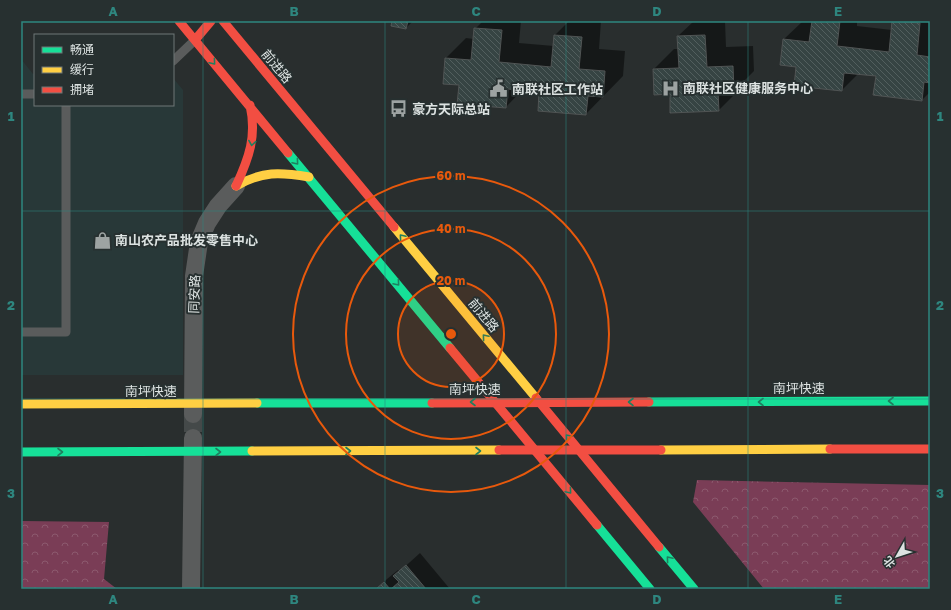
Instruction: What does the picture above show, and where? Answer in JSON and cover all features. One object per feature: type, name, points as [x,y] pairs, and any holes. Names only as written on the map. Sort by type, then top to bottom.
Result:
[{"type":"main road","points":[[179,21],[650,589]]},
{"type":"main road","points":[[195,40],[211,21]]},
{"type":"main road","name":"前进路","points":[[223,21],[694,589]]},
{"type":"main road","points":[[236,186],[250,154],[254,118],[250,105]]},
{"type":"main road","points":[[236,186],[265,173],[286,172],[309,177]]},
{"type":"main road","name":"南坪快速","points":[[21,404],[930,401]]},
{"type":"main road","points":[[21,452],[930,449]]},
{"type":"street","name":"同安路","points":[[193,414],[194,276],[199,242],[207,223],[218,206],[236,186]]},
{"type":"street","points":[[191,589],[193,438]]},
{"type":"street","points":[[709,446],[930,444]]},
{"type":"lane","points":[[174,60],[195,40]]},
{"type":"lane","points":[[21,94],[34,94]]},
{"type":"lane","points":[[21,332],[66,332],[66,106]]},
{"type":"shaded area","name":"南山农产品批发零售中心","points":[[21,59],[34,74],[34,106],[174,106],[174,79],[183,90],[183,375],[21,375]]},
{"type":"green space","points":[[697,480],[930,485],[930,589],[764,589],[693,502]]},
{"type":"green space","points":[[21,521],[109,522],[104,579],[117,589],[21,589]]},
{"type":"building","points":[[392,21],[408,21],[406,29],[391,26]]},
{"type":"building","points":[[812,21],[840,21],[837,46],[889,52],[892,21],[920,23],[917,55],[930,57],[930,83],[924,82],[922,101],[873,95],[876,76],[844,73],[842,91],[794,86],[796,67],[780,65],[783,39],[809,42]]},
{"type":"building","points":[[474,28],[502,30],[499,62],[551,67],[554,35],[582,37],[579,69],[605,71],[603,97],[588,96],[586,115],[538,111],[539,92],[508,89],[506,108],[457,104],[459,85],[443,84],[445,58],[471,60]]},
{"type":"building","points":[[705,35],[707,67],[733,66],[734,92],[718,92],[719,111],[670,113],[670,94],[654,95],[653,69],[679,68],[677,36]]},
{"type":"building","points":[[406,565],[426,589],[391,589],[399,582],[393,576]]},
{"type":"building","points":[[384,582],[390,589],[376,589]]},
{"type":"tunnel","points":[[193,414],[193,438]]},
{"type":"traffic: fast","points":[[288,153],[450,348]]},
{"type":"traffic: fast","points":[[649,402],[930,401]]},
{"type":"traffic: fast","points":[[257,403],[432,403]]},
{"type":"traffic: fast","points":[[21,452],[252,451]]},
{"type":"traffic: fast","points":[[597,525],[650,589]]},
{"type":"traffic: fast","points":[[659,547],[694,589]]},
{"type":"traffic: slow","points":[[236,186],[245,181],[271,174],[289,174],[309,177]]},
{"type":"traffic: slow","points":[[394,227],[536,398]]},
{"type":"traffic: slow","points":[[21,404],[257,403]]},
{"type":"traffic: slow","points":[[661,450],[830,449]]},
{"type":"traffic: slow","points":[[252,451],[499,450]]},
{"type":"traffic: jam","points":[[179,21],[288,153]]},
{"type":"traffic: jam","points":[[195,40],[211,21]]},
{"type":"traffic: jam","points":[[223,21],[394,227]]},
{"type":"traffic: jam","points":[[236,186],[245,166],[252,137],[253,127],[250,105]]},
{"type":"traffic: jam","points":[[450,348],[597,525]]},
{"type":"traffic: jam","points":[[536,398],[659,547]]},
{"type":"traffic: jam","points":[[432,403],[649,402]]},
{"type":"traffic: jam","points":[[830,449],[930,449]]},
{"type":"traffic: jam","points":[[499,450],[661,450]]},
{"type":"place","name":"南联社区健康服务中心","points":[[670,88]]},
{"type":"place","name":"南联社区工作站","points":[[499,89]]},
{"type":"place","name":"豪方天际总站","points":[[399,109]]},
{"type":"place","name":"南山农产品批发零售中心","points":[[102,240]]}]
